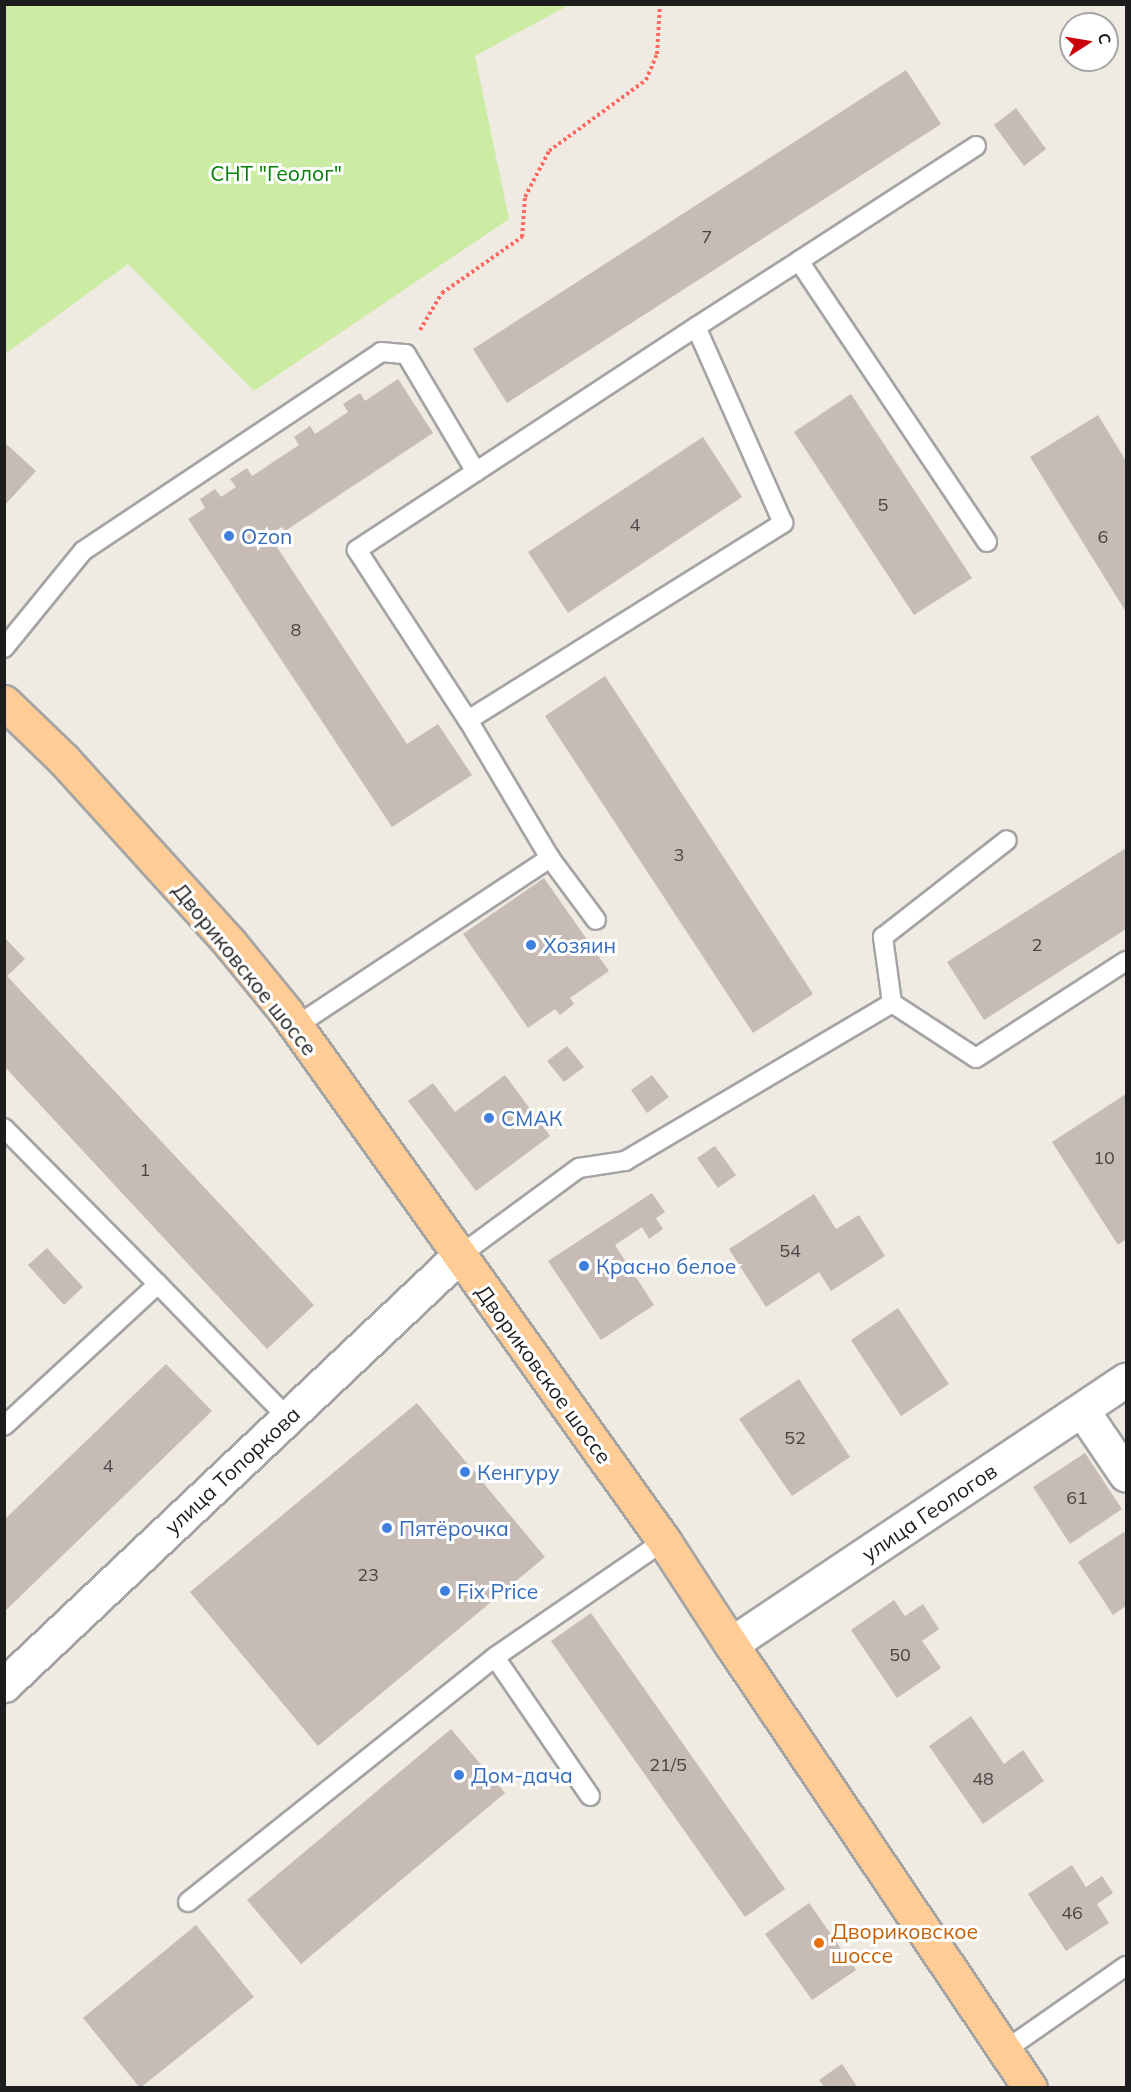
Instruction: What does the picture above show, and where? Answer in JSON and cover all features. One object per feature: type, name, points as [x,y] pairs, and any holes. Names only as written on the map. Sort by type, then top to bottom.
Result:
[{"type":"main road","name":"Двориковское шоссе","points":[[6,706],[64,760],[221,934],[296,1026],[664,1541],[730,1644],[1030,2088]]},
{"type":"street","name":"улица Топоркова","points":[[4,1685],[459,1256]]},
{"type":"street","name":"улица Геологов","points":[[730,1644],[1126,1380]]},
{"type":"street","points":[[1082,1410],[1126,1474]]},
{"type":"lane","points":[[596,920],[550,858],[468,720],[357,550],[976,146]]},
{"type":"lane","points":[[799,261],[987,542]]},
{"type":"lane","points":[[468,720],[783,523],[696,327]]},
{"type":"lane","points":[[4,648],[83,550],[381,352],[406,354],[476,472]]},
{"type":"lane","points":[[1007,840],[883,937],[892,1003],[976,1058],[1126,960]]},
{"type":"lane","points":[[296,1026],[550,858]]},
{"type":"lane","points":[[459,1256],[579,1168],[625,1161],[892,1003]]},
{"type":"lane","points":[[4,1128],[288,1418]]},
{"type":"lane","points":[[4,1426],[158,1284]]},
{"type":"lane","points":[[188,1902],[495,1657],[664,1541]]},
{"type":"lane","points":[[495,1657],[590,1796]]},
{"type":"lane","points":[[1004,2051],[1126,1966]]},
{"type":"path","points":[[406,354],[442,293],[522,237],[525,197],[549,152],[646,80],[657,54],[660,4]]},
{"type":"green space","name":"СНТ \"Геолог\"","points":[[5,4],[569,5],[475,56],[509,219],[254,391],[128,264],[5,354]]},
{"type":"building","points":[[906,70],[941,124],[507,403],[473,349]]},
{"type":"building","points":[[1016,108],[1046,149],[1024,166],[994,125]]},
{"type":"building","points":[[398,379],[433,433],[285,531],[282,527],[269,535],[407,744],[438,724],[472,775],[392,827],[188,519],[205,508],[200,499],[215,489],[221,497],[236,487],[230,479],[247,468],[252,476],[299,445],[294,437],[310,426],[315,434],[348,412],[343,404],[360,393],[365,401]]},
{"type":"building","points":[[851,394],[972,578],[914,615],[794,432]]},
{"type":"building","points":[[1098,415],[1126,461],[1126,612],[1030,457]]},
{"type":"building","points":[[703,437],[742,497],[568,613],[528,552]]},
{"type":"building","points":[[4,442],[36,471],[4,506]]},
{"type":"building","points":[[605,676],[813,994],[753,1033],[545,716]]},
{"type":"building","points":[[1126,848],[1126,929],[984,1020],[947,962]]},
{"type":"building","name":"Хозяин","points":[[544,878],[609,971],[570,998],[574,1004],[560,1015],[555,1009],[528,1028],[463,934]]},
{"type":"building","points":[[4,937],[25,959],[7,976],[314,1305],[267,1349],[4,1066]]},
{"type":"building","points":[[567,1046],[584,1067],[564,1082],[547,1061]]},
{"type":"building","points":[[505,1075],[550,1136],[476,1191],[408,1101],[433,1083],[455,1112]]},
{"type":"building","points":[[652,1075],[669,1097],[647,1113],[631,1090]]},
{"type":"building","points":[[1126,1094],[1126,1239],[1118,1245],[1052,1142]]},
{"type":"building","points":[[715,1146],[736,1175],[718,1188],[697,1158]]},
{"type":"building","points":[[652,1193],[665,1212],[656,1218],[663,1229],[649,1239],[642,1227],[615,1245],[654,1305],[601,1340],[548,1261]]},
{"type":"building","points":[[814,1194],[836,1229],[859,1215],[885,1256],[831,1291],[819,1272],[766,1307],[729,1249]]},
{"type":"building","points":[[47,1248],[83,1287],[64,1305],[28,1265]]},
{"type":"building","points":[[898,1308],[949,1384],[901,1416],[851,1340]]},
{"type":"building","points":[[166,1364],[212,1411],[4,1612],[4,1520]]},
{"type":"building","points":[[799,1379],[850,1457],[792,1496],[739,1419]]},
{"type":"building","points":[[417,1403],[545,1557],[318,1746],[190,1592]]},
{"type":"building","points":[[1085,1453],[1122,1509],[1070,1544],[1033,1487]]},
{"type":"building","points":[[1124,1532],[1126,1536],[1126,1606],[1113,1615],[1078,1562]]},
{"type":"building","points":[[894,1600],[905,1616],[923,1604],[939,1629],[922,1641],[941,1668],[897,1698],[851,1630]]},
{"type":"building","points":[[591,1613],[785,1889],[745,1917],[551,1641]]},
{"type":"building","points":[[971,1716],[1004,1764],[1023,1750],[1044,1781],[983,1824],[929,1746]]},
{"type":"building","points":[[451,1729],[505,1793],[301,1964],[247,1900]]},
{"type":"building","points":[[1072,1865],[1086,1887],[1102,1876],[1113,1893],[1097,1904],[1109,1923],[1066,1951],[1028,1894]]},
{"type":"building","points":[[809,1903],[856,1970],[812,2000],[765,1934]]},
{"type":"building","points":[[196,1925],[254,1997],[140,2088],[83,2018]]},
{"type":"building","points":[[842,2064],[858,2088],[825,2088],[819,2080]]},
{"type":"place","name":"Ozon","points":[[229,536]]},
{"type":"place","name":"Хозяин","points":[[531,945]]},
{"type":"place","name":"СМАК","points":[[489,1118]]},
{"type":"place","name":"Красно белое","points":[[584,1266]]},
{"type":"place","name":"Кенгуру","points":[[465,1472]]},
{"type":"place","name":"Пятёрочка","points":[[387,1528]]},
{"type":"place","name":"Fix Price","points":[[445,1591]]},
{"type":"place","name":"Дом-дача","points":[[459,1775]]},
{"type":"place","name":"Двориковское шоссе","points":[[819,1943]]}]
